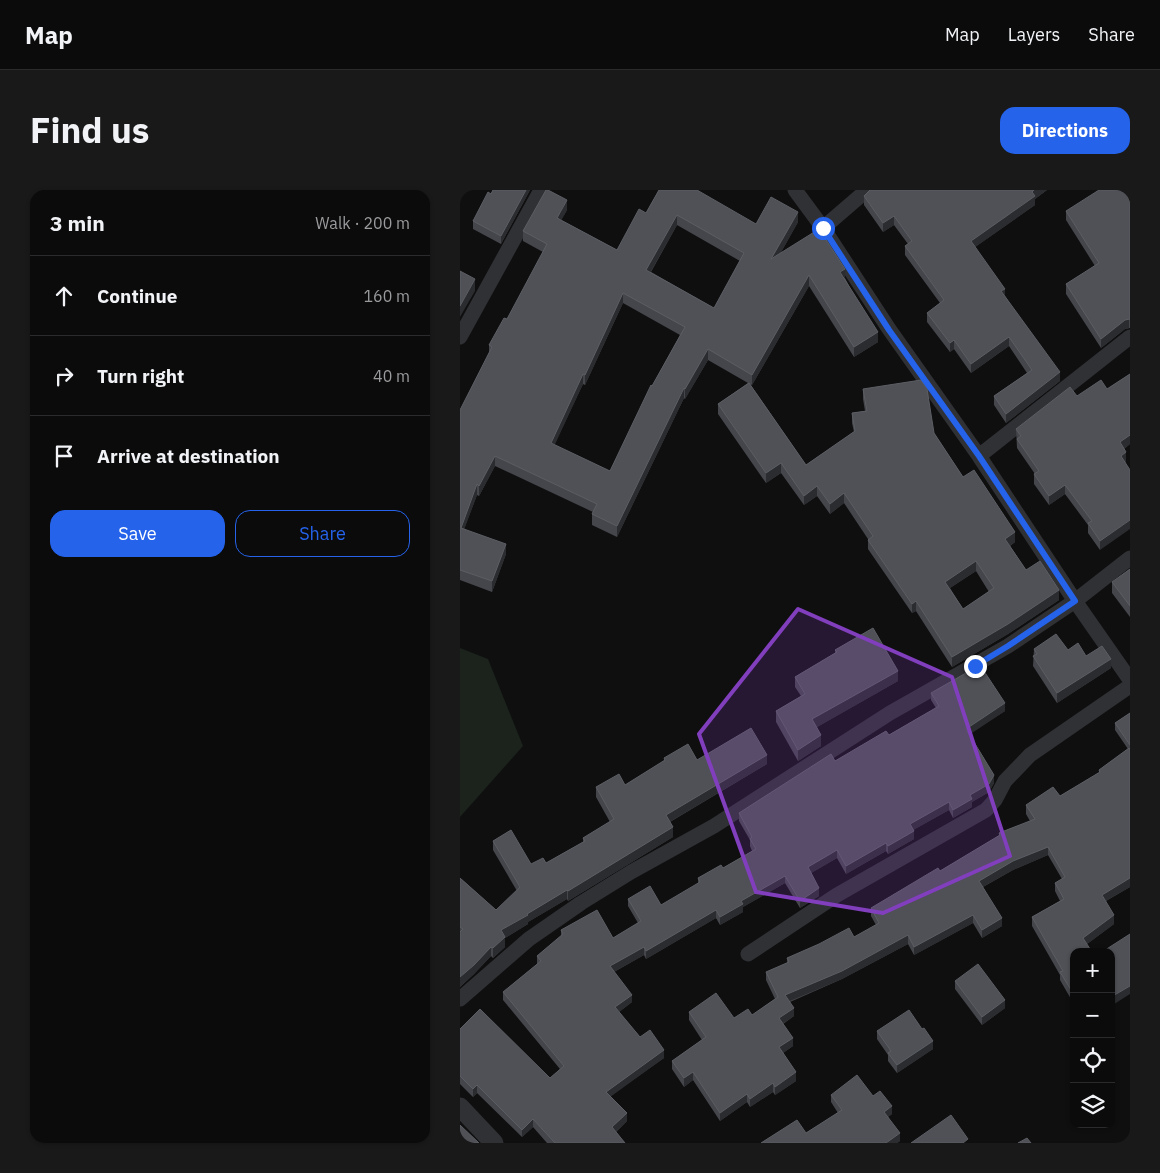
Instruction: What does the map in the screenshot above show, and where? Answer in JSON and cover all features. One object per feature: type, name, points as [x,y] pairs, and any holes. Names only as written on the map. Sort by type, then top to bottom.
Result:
[{"type":"street","points":[[460,336],[542,190]]},
{"type":"street","points":[[795,190],[823,228],[889,330],[979,456],[1130,680]]},
{"type":"street","points":[[823,228],[867,190]]},
{"type":"street","points":[[979,456],[1130,337]]},
{"type":"street","points":[[460,999],[529,939],[581,903],[631,872],[714,826],[890,713],[1008,646],[1075,601],[1130,558]]},
{"type":"street","points":[[748,954],[838,896],[986,810],[995,800],[1005,781],[1030,755],[1130,686]]},
{"type":"street","points":[[460,1107],[494,1143]]},
{"type":"highlighted area","points":[[798,609],[952,677],[1010,856],[883,913],[756,892],[699,734]]},
{"type":"shaded area","points":[[460,648],[488,659],[523,746],[460,817]]},
{"type":"building","points":[[493,190],[526,190],[501,236],[473,221],[488,192],[491,194]]},
{"type":"building","points":[[546,190],[567,200],[557,218],[617,250],[639,209],[646,213],[659,190],[697,190],[756,224],[771,197],[798,212],[771,259],[819,229],[845,269],[840,272],[878,332],[854,347],[809,275],[752,375],[708,349],[684,388],[617,526],[592,514],[597,504],[495,456],[479,486],[477,484],[461,528],[506,544],[492,581],[460,570],[460,410],[492,347],[489,345],[504,318],[507,319],[547,244],[523,231]],"holes":[[[677,215],[744,253],[714,308],[646,270]],[[623,293],[685,327],[651,385],[610,471],[551,443]]]},
{"type":"building","points":[[870,190],[1034,190],[1032,192],[1035,196],[971,241],[1005,289],[1001,291],[1060,372],[1006,414],[994,396],[1032,370],[1009,337],[971,364],[954,340],[950,343],[927,313],[944,300],[905,246],[912,241],[894,216],[883,223],[864,196]]},
{"type":"building","points":[[1099,190],[1130,190],[1130,319],[1125,320],[1101,339],[1066,284],[1099,263],[1066,211]]},
{"type":"building","points":[[460,271],[475,279],[460,306]]},
{"type":"building","points":[[1130,374],[1130,435],[1120,442],[1126,452],[1121,456],[1130,470],[1130,520],[1100,541],[1088,523],[1092,521],[1065,485],[1049,496],[1034,474],[1039,471],[1017,439],[1021,436],[1016,429],[1070,387],[1077,396],[1101,380],[1107,389]]},
{"type":"building","points":[[921,380],[927,389],[934,433],[963,477],[974,470],[1015,532],[1005,539],[1026,570],[1040,561],[1059,590],[1008,624],[952,657],[916,601],[912,604],[868,540],[873,536],[844,493],[830,504],[817,486],[804,496],[781,463],[766,473],[718,404],[749,383],[806,465],[855,431],[852,413],[867,411],[863,389]],"holes":[[[976,561],[994,588],[963,609],[945,582]]]},
{"type":"building","points":[[1130,569],[1130,606],[1112,582]]},
{"type":"building","points":[[873,628],[898,671],[812,719],[821,735],[798,750],[776,711],[805,694],[795,677],[837,652],[835,650]]},
{"type":"building","points":[[1056,634],[1068,650],[1078,643],[1086,656],[1102,646],[1111,659],[1057,693],[1033,656],[1037,654],[1034,649]]},
{"type":"building","points":[[980,665],[1005,703],[966,729],[994,775],[989,784],[970,795],[972,799],[953,810],[949,802],[910,824],[914,831],[888,846],[886,843],[846,866],[837,850],[808,867],[819,888],[800,901],[785,876],[741,901],[743,904],[720,917],[716,910],[646,951],[644,947],[610,966],[632,995],[615,1007],[640,1037],[650,1030],[664,1050],[606,1092],[627,1113],[612,1127],[625,1143],[555,1143],[533,1119],[522,1130],[477,1085],[473,1089],[460,1076],[460,1029],[480,1009],[550,1078],[564,1066],[503,992],[541,961],[537,956],[563,934],[561,930],[597,910],[613,938],[641,921],[628,899],[650,886],[661,905],[700,882],[698,878],[721,865],[723,868],[756,849],[750,839],[752,837],[739,813],[831,754],[835,761],[886,731],[889,735],[939,706],[931,693]]},
{"type":"building","points":[[1130,713],[1130,745],[1115,723]]},
{"type":"building","points":[[751,728],[767,755],[666,815],[673,827],[501,930],[505,937],[493,948],[491,947],[460,977],[460,932],[463,929],[460,927],[460,878],[496,910],[520,887],[493,841],[511,830],[531,864],[543,858],[546,863],[585,841],[583,838],[614,819],[596,787],[619,774],[625,785],[688,744],[697,760]]},
{"type":"building","points":[[1130,749],[1130,878],[1102,895],[1114,915],[1083,938],[1089,948],[1070,948],[1070,988],[1060,972],[1063,971],[1032,917],[1064,899],[1055,883],[1065,877],[1048,847],[1013,861],[979,881],[1002,918],[982,930],[973,915],[914,947],[908,935],[842,971],[785,995],[794,1008],[779,1018],[793,1038],[779,1047],[796,1072],[775,1087],[773,1083],[750,1099],[747,1094],[720,1113],[693,1072],[684,1078],[672,1061],[706,1037],[689,1012],[716,993],[734,1018],[748,1009],[752,1015],[778,997],[766,972],[789,962],[787,958],[849,928],[854,937],[879,923],[871,908],[938,868],[940,871],[1000,835],[999,833],[1035,819],[1026,805],[1053,787],[1060,796],[1100,772],[1099,770]]},
{"type":"building","points":[[1130,934],[1130,986],[1115,995],[1115,948],[1108,948]]},
{"type":"building","points":[[978,964],[1005,1000],[982,1017],[955,981]]},
{"type":"building","points":[[909,1010],[933,1041],[897,1065],[888,1053],[891,1051],[877,1031]]},
{"type":"building","points":[[857,1075],[873,1096],[880,1091],[892,1106],[884,1112],[900,1133],[886,1143],[761,1143],[797,1120],[806,1133],[842,1110],[831,1095]]},
{"type":"building","points":[[951,1115],[968,1139],[963,1143],[911,1143]]},
{"type":"building","points":[[460,1125],[479,1143],[460,1143]]},
{"type":"building","points":[[1027,1138],[1031,1143],[1018,1143]]},
{"type":"route","points":[[823,228],[889,330],[979,456],[1075,601],[975,666]]}]
